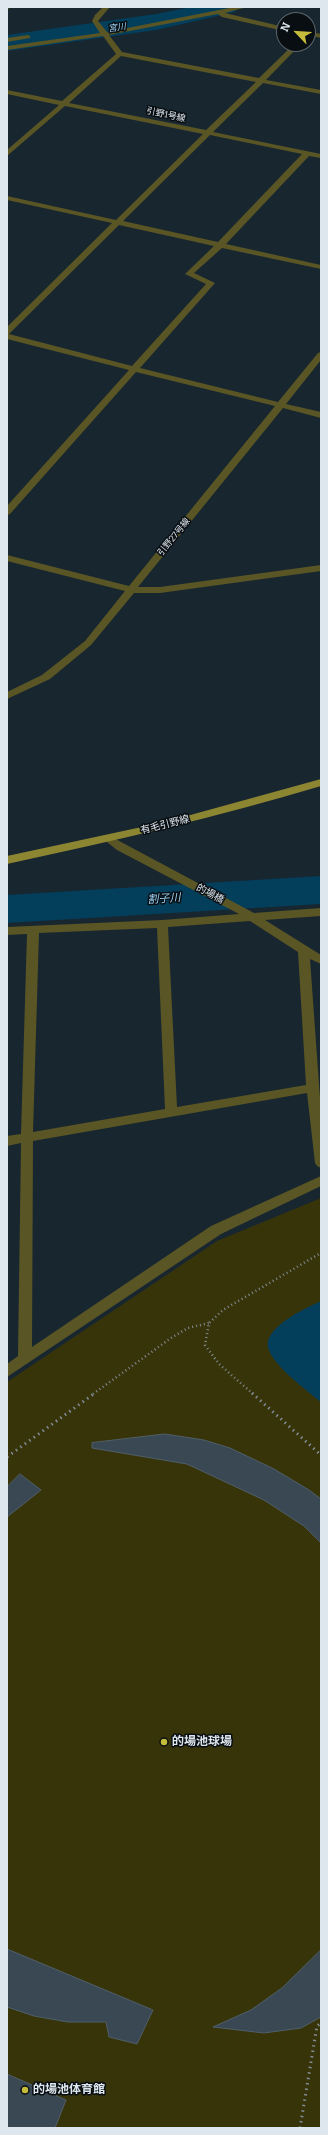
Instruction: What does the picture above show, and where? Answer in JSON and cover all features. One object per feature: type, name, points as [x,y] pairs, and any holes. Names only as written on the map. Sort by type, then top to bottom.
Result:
[{"type":"main road","name":"有毛引野線","points":[[7,860],[108,839],[265,800],[321,782]]},
{"type":"street","points":[[108,7],[97,16],[95,21],[120,54],[321,92]]},
{"type":"street","points":[[53,34],[103,31],[210,7]]},
{"type":"street","points":[[7,48],[218,10],[244,7]]},
{"type":"street","points":[[218,10],[224,16],[276,27]]},
{"type":"street","points":[[7,40],[38,36]]},
{"type":"street","points":[[7,332],[290,52]]},
{"type":"street","points":[[7,154],[120,54]]},
{"type":"street","name":"引野1号線","points":[[7,92],[321,156]]},
{"type":"street","points":[[7,512],[211,283],[189,274],[220,245],[306,154]]},
{"type":"street","points":[[7,198],[321,267]]},
{"type":"street","points":[[7,336],[133,369],[321,415]]},
{"type":"street","name":"引野27号線","points":[[7,696],[46,677],[88,643],[133,590],[321,355]]},
{"type":"street","points":[[7,558],[133,590],[160,590],[321,568]]},
{"type":"street","name":"的場橋","points":[[108,839],[136,858],[187,881],[234,906],[321,960]]},
{"type":"street","points":[[7,931],[162,924],[250,916],[321,912]]},
{"type":"street","points":[[162,924],[171,1111]]},
{"type":"street","points":[[24,1360],[27,1138],[33,929]]},
{"type":"street","points":[[304,950],[312,1088],[321,1163]]},
{"type":"street","points":[[7,1141],[171,1111],[312,1088]]},
{"type":"street","points":[[7,1371],[216,1230],[321,1182]]},
{"type":"path","points":[[7,1457],[171,1338],[188,1328],[209,1323],[223,1310],[321,1253]]},
{"type":"path","points":[[209,1323],[205,1345],[219,1364],[321,1455]]},
{"type":"path","points":[[300,2128],[317,2026],[321,2024]]},
{"type":"shaded area","points":[[321,1198],[321,2128],[7,2128],[7,1382],[217,1241]]},
{"type":"water","points":[[321,1301],[321,1402],[297,1383],[272,1357],[268,1348],[268,1341],[271,1334],[283,1322]]},
{"type":"building","points":[[165,1434],[204,1440],[230,1448],[274,1469],[309,1490],[321,1499],[321,1543],[304,1526],[264,1500],[187,1464],[92,1448],[92,1443]]},
{"type":"building","points":[[20,1474],[41,1490],[7,1517],[7,1487]]},
{"type":"building","points":[[7,1949],[153,2010],[137,2044],[109,2037],[106,2022],[68,2022],[34,2016],[7,2007]]},
{"type":"building","points":[[321,1950],[321,2017],[301,2028],[264,2033],[213,2027],[251,2010],[282,1988]]},
{"type":"building","name":"的場池体育館","points":[[7,2074],[66,2100],[55,2128],[7,2128]]},
{"type":"waterway","name":"宮川","points":[[7,43],[156,22],[226,7]]},
{"type":"waterway","name":"割子川","points":[[7,909],[321,890]]},
{"type":"place","name":"的場池球場","points":[[164,1742]]},
{"type":"place","name":"的場池体育館","points":[[25,2090]]}]
